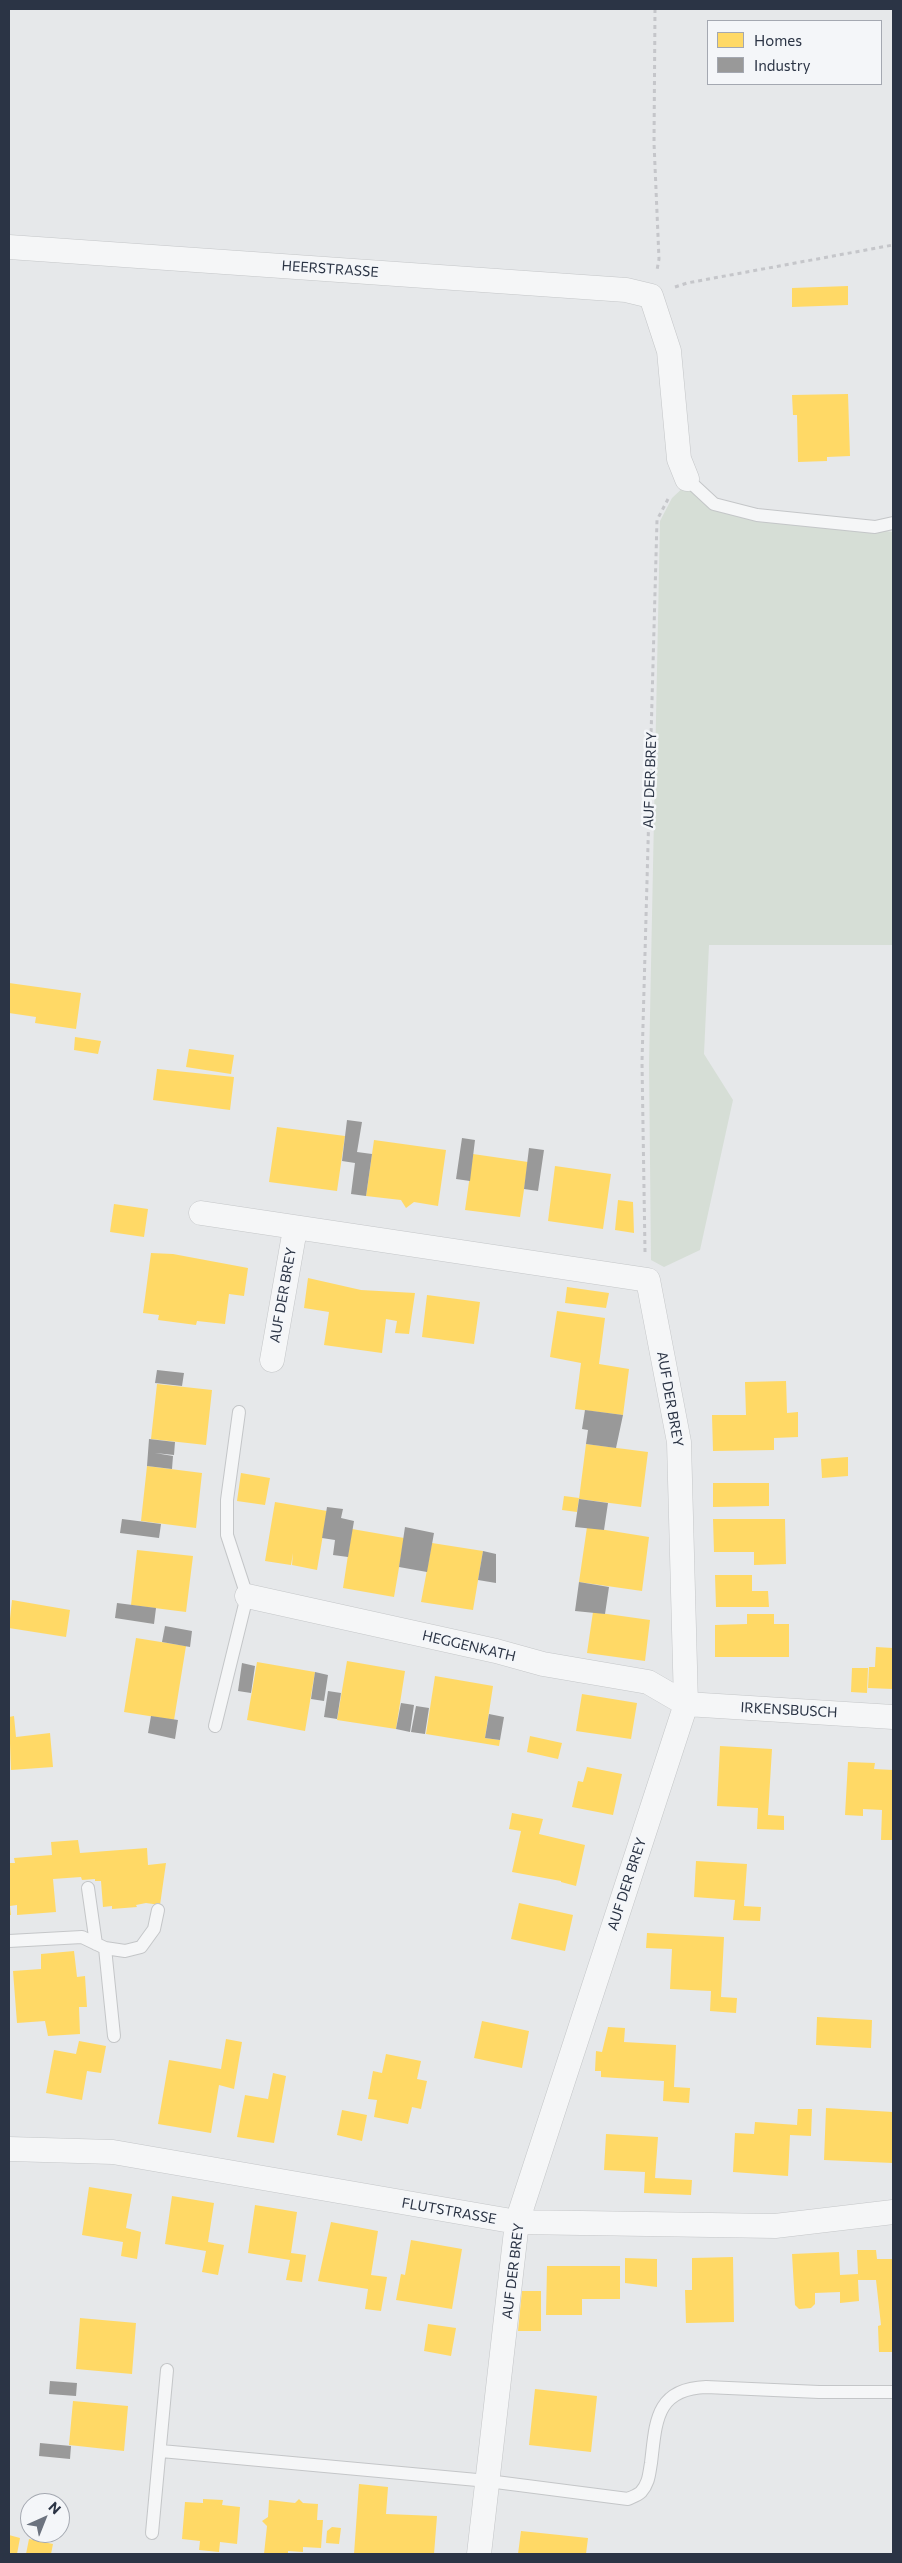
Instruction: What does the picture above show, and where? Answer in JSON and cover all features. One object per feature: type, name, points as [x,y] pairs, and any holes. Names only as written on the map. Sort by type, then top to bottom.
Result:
[{"type":"street","name":"HEERSTRASSE","points":[[9,247],[626,290],[651,296]]},
{"type":"street","points":[[651,296],[669,351],[679,459],[687,479]]},
{"type":"street","name":"AUF DER BREY","points":[[201,1213],[295,1229],[648,1280],[679,1442],[686,1704],[517,2222],[479,2554]]},
{"type":"street","name":"AUF DER BREY","points":[[272,1360],[295,1229]]},
{"type":"street","name":"HEGGENKATH","points":[[247,1596],[496,1651],[543,1664],[648,1682],[686,1704]]},
{"type":"street","name":"IRKENSBUSCH","points":[[686,1704],[893,1717]]},
{"type":"street","name":"FLUTSTRASSE","points":[[9,2149],[113,2152],[517,2222],[775,2226],[893,2212]]},
{"type":"lane","points":[[687,479],[714,504],[757,515],[875,527],[893,523]]},
{"type":"lane","points":[[215,1726],[247,1596],[227,1535],[227,1500],[239,1412]]},
{"type":"lane","points":[[88,1888],[101,1946],[114,2036]]},
{"type":"lane","points":[[9,1941],[82,1937],[101,1946],[125,1951],[142,1947],[154,1930],[158,1910]]},
{"type":"lane","points":[[152,2533],[167,2370]]},
{"type":"lane","points":[[161,2451],[488,2481],[628,2500],[640,2493],[648,2480],[656,2424],[663,2408],[674,2393],[690,2388],[706,2387],[820,2392],[893,2392]]},
{"type":"path","points":[[651,296],[659,260],[654,142],[655,9]]},
{"type":"path","points":[[651,296],[687,282],[893,245]]},
{"type":"path","name":"AUF DER BREY","points":[[648,1280],[645,1262],[642,1062],[657,520],[669,495],[687,479]]},
{"type":"shaded area","points":[[687,484],[708,505],[893,532],[893,945],[709,945],[704,1054],[733,1100],[700,1250],[664,1267],[651,1260],[649,1064],[660,521],[672,498]]},
{"type":"building: Homes","points":[[848,286],[848,305],[792,307],[792,288]]},
{"type":"building: Homes","points":[[848,394],[850,456],[827,457],[827,461],[798,462],[797,415],[793,415],[792,395]]},
{"type":"building: Homes","points":[[9,983],[81,993],[76,1029],[35,1023],[36,1017],[9,1013]]},
{"type":"building: Homes","points":[[75,1037],[101,1041],[98,1054],[74,1050]]},
{"type":"building: Homes","points":[[189,1049],[234,1055],[231,1074],[186,1067]]},
{"type":"building: Homes","points":[[157,1069],[234,1077],[230,1110],[153,1100]]},
{"type":"building: Homes","points":[[277,1127],[345,1136],[337,1191],[269,1182]]},
{"type":"building: Homes","points":[[374,1140],[446,1150],[438,1206],[414,1202],[406,1208],[401,1200],[366,1196]]},
{"type":"building: Homes","points":[[473,1154],[528,1162],[520,1217],[465,1210]]},
{"type":"building: Homes","points":[[555,1166],[611,1174],[603,1229],[548,1221]]},
{"type":"building: Homes","points":[[618,1200],[633,1202],[634,1233],[615,1230]]},
{"type":"building: Homes","points":[[114,1204],[148,1209],[144,1237],[110,1232]]},
{"type":"building: Homes","points":[[151,1253],[173,1254],[248,1268],[244,1296],[229,1294],[225,1324],[197,1321],[196,1325],[158,1320],[159,1315],[143,1313]]},
{"type":"building: Homes","points":[[308,1278],[361,1290],[415,1293],[409,1334],[395,1333],[397,1321],[386,1319],[382,1353],[324,1345],[329,1312],[304,1308]]},
{"type":"building: Homes","points":[[567,1287],[609,1293],[606,1308],[565,1303]]},
{"type":"building: Homes","points":[[427,1295],[480,1302],[474,1344],[422,1337]]},
{"type":"building: Homes","points":[[557,1311],[605,1318],[599,1364],[629,1369],[623,1415],[575,1409],[581,1363],[550,1357]]},
{"type":"building: Homes","points":[[786,1381],[787,1413],[798,1412],[798,1437],[774,1438],[774,1450],[713,1451],[712,1415],[746,1415],[745,1382]]},
{"type":"building: Homes","points":[[157,1384],[212,1390],[206,1445],[151,1439]]},
{"type":"building: Homes","points":[[586,1444],[648,1452],[641,1507],[579,1499]]},
{"type":"building: Homes","points":[[848,1457],[848,1476],[822,1478],[821,1459]]},
{"type":"building: Homes","points":[[147,1466],[202,1473],[196,1528],[141,1521]]},
{"type":"building: Homes","points":[[241,1473],[270,1478],[265,1505],[237,1501]]},
{"type":"building: Homes","points":[[713,1483],[769,1483],[769,1506],[713,1507]]},
{"type":"building: Homes","points":[[564,1496],[579,1498],[577,1512],[562,1510]]},
{"type":"building: Homes","points":[[275,1502],[327,1511],[317,1570],[292,1565],[293,1553],[291,1565],[265,1561]]},
{"type":"building: Homes","points":[[713,1519],[785,1519],[786,1564],[754,1565],[754,1552],[714,1552]]},
{"type":"building: Homes","points":[[587,1527],[649,1537],[642,1591],[579,1582]]},
{"type":"building: Homes","points":[[352,1529],[404,1538],[394,1597],[343,1588]]},
{"type":"building: Homes","points":[[432,1543],[483,1551],[473,1610],[421,1602]]},
{"type":"building: Homes","points":[[137,1550],[193,1556],[186,1612],[131,1605]]},
{"type":"building: Homes","points":[[715,1575],[752,1575],[752,1591],[768,1591],[769,1607],[716,1607]]},
{"type":"building: Homes","points":[[12,1600],[70,1610],[66,1637],[9,1628]]},
{"type":"building: Homes","points":[[593,1612],[650,1620],[645,1661],[587,1653]]},
{"type":"building: Homes","points":[[747,1614],[774,1614],[774,1624],[789,1624],[789,1657],[715,1657],[715,1625],[747,1624]]},
{"type":"building: Homes","points":[[136,1638],[186,1646],[174,1720],[124,1712]]},
{"type":"building: Homes","points":[[876,1647],[893,1648],[893,1689],[868,1688],[869,1667],[875,1667]]},
{"type":"building: Homes","points":[[347,1661],[405,1671],[396,1729],[337,1720]]},
{"type":"building: Homes","points":[[257,1662],[315,1672],[305,1731],[247,1720]]},
{"type":"building: Homes","points":[[852,1668],[868,1668],[867,1693],[851,1692]]},
{"type":"building: Homes","points":[[435,1676],[493,1686],[485,1738],[500,1740],[499,1746],[426,1734]]},
{"type":"building: Homes","points":[[582,1694],[637,1703],[631,1739],[576,1731]]},
{"type":"building: Homes","points":[[14,1716],[16,1737],[50,1733],[53,1767],[11,1770],[9,1717]]},
{"type":"building: Homes","points":[[530,1736],[562,1743],[558,1759],[527,1752]]},
{"type":"building: Homes","points":[[720,1746],[772,1749],[768,1815],[784,1816],[784,1830],[757,1829],[758,1808],[717,1806]]},
{"type":"building: Homes","points":[[848,1762],[875,1763],[874,1769],[893,1770],[893,1840],[881,1840],[882,1810],[863,1809],[863,1816],[845,1815]]},
{"type":"building: Homes","points":[[587,1767],[622,1774],[613,1815],[572,1807],[578,1781],[583,1782]]},
{"type":"building: Homes","points":[[512,1813],[543,1819],[539,1834],[585,1845],[576,1886],[561,1881],[512,1872],[521,1831],[509,1829]]},
{"type":"building: Homes","points":[[78,1840],[80,1853],[147,1848],[148,1865],[166,1863],[160,1905],[146,1903],[136,1905],[137,1907],[112,1909],[112,1906],[103,1907],[101,1881],[95,1881],[95,1879],[82,1880],[81,1877],[53,1879],[56,1912],[17,1915],[17,1905],[10,1906],[11,1915],[9,1915],[9,1863],[15,1863],[14,1858],[52,1855],[51,1842]]},
{"type":"building: Homes","points":[[696,1861],[747,1864],[744,1906],[761,1907],[760,1921],[733,1920],[735,1900],[694,1897]]},
{"type":"building: Homes","points":[[519,1903],[573,1915],[565,1951],[511,1939]]},
{"type":"building: Homes","points":[[647,1933],[724,1937],[721,1997],[737,1998],[736,2013],[710,2011],[711,1991],[670,1989],[672,1949],[646,1948]]},
{"type":"building: Homes","points":[[74,1951],[77,1977],[85,1976],[87,2007],[79,2007],[80,2034],[48,2036],[45,2021],[17,2023],[13,1971],[41,1969],[41,1954]]},
{"type":"building: Homes","points":[[817,2017],[872,2020],[871,2048],[816,2045]]},
{"type":"building: Homes","points":[[482,2021],[529,2031],[522,2068],[474,2058]]},
{"type":"building: Homes","points":[[608,2027],[625,2028],[624,2042],[676,2045],[674,2087],[690,2088],[689,2103],[663,2101],[664,2081],[601,2077],[601,2071],[595,2071],[596,2051],[602,2052]]},
{"type":"building: Homes","points":[[226,2039],[242,2042],[234,2089],[219,2085],[211,2133],[158,2124],[169,2060],[221,2069]]},
{"type":"building: Homes","points":[[79,2041],[106,2046],[101,2073],[87,2071],[82,2100],[46,2093],[54,2050],[76,2054]]},
{"type":"building: Homes","points":[[386,2054],[421,2061],[417,2079],[427,2081],[421,2109],[412,2107],[408,2124],[374,2117],[377,2100],[368,2099],[373,2071],[382,2073]]},
{"type":"building: Homes","points":[[273,2073],[286,2076],[274,2143],[237,2137],[245,2095],[268,2099]]},
{"type":"building: Homes","points":[[826,2108],[893,2112],[893,2163],[824,2160]]},
{"type":"building: Homes","points":[[798,2109],[812,2109],[811,2136],[790,2135],[788,2176],[733,2172],[735,2133],[754,2134],[755,2122],[797,2125]]},
{"type":"building: Homes","points":[[342,2110],[367,2115],[362,2141],[337,2135]]},
{"type":"building: Homes","points":[[606,2134],[658,2137],[655,2178],[692,2180],[691,2195],[644,2193],[645,2172],[604,2170]]},
{"type":"building: Homes","points":[[89,2187],[132,2194],[126,2228],[141,2232],[137,2259],[121,2256],[123,2242],[82,2235]]},
{"type":"building: Homes","points":[[172,2196],[214,2203],[208,2242],[224,2245],[218,2275],[202,2272],[206,2251],[165,2244]]},
{"type":"building: Homes","points":[[255,2205],[297,2212],[291,2253],[306,2255],[302,2282],[286,2280],[290,2260],[248,2253]]},
{"type":"building: Homes","points":[[331,2222],[378,2231],[371,2275],[387,2277],[381,2311],[365,2309],[368,2289],[318,2281]]},
{"type":"building: Homes","points":[[411,2240],[462,2249],[452,2309],[396,2300],[401,2274],[405,2275]]},
{"type":"building: Homes","points":[[857,2250],[876,2250],[877,2259],[893,2259],[893,2352],[879,2352],[878,2326],[881,2325],[876,2280],[858,2280],[859,2301],[840,2303],[840,2292],[815,2293],[815,2304],[811,2308],[799,2309],[795,2305],[792,2254],[839,2252],[840,2275],[858,2274]]},
{"type":"building: Homes","points":[[733,2257],[734,2322],[686,2323],[685,2290],[692,2290],[692,2258]]},
{"type":"building: Homes","points":[[625,2258],[657,2259],[657,2287],[625,2283]]},
{"type":"building: Homes","points":[[547,2266],[620,2266],[620,2299],[582,2299],[582,2315],[546,2315]]},
{"type":"building: Homes","points":[[522,2291],[541,2291],[541,2331],[518,2331]]},
{"type":"building: Homes","points":[[80,2318],[136,2323],[132,2374],[76,2369]]},
{"type":"building: Homes","points":[[428,2324],[456,2328],[451,2356],[424,2351]]},
{"type":"building: Homes","points":[[535,2389],[597,2396],[591,2452],[529,2445]]},
{"type":"building: Homes","points":[[73,2401],[128,2406],[124,2451],[69,2445]]},
{"type":"building: Homes","points":[[359,2484],[388,2487],[386,2514],[437,2516],[434,2554],[354,2554]]},
{"type":"building: Homes","points":[[203,2499],[223,2500],[222,2505],[240,2507],[237,2544],[220,2542],[219,2552],[199,2550],[200,2541],[182,2539],[185,2502],[203,2503]]},
{"type":"building: Homes","points":[[299,2499],[303,2503],[318,2504],[317,2520],[323,2520],[321,2548],[303,2547],[303,2552],[288,2551],[288,2554],[264,2554],[267,2526],[262,2521],[268,2517],[269,2500],[295,2503]]},
{"type":"building: Homes","points":[[332,2527],[341,2528],[339,2544],[326,2543],[327,2531]]},
{"type":"building: Homes","points":[[521,2531],[588,2538],[586,2554],[518,2554]]},
{"type":"building: Homes","points":[[9,2535],[20,2538],[17,2554],[9,2553]]},
{"type":"building: Homes","points":[[28,2543],[53,2544],[51,2554],[26,2554]]},
{"type":"building: Industry","points":[[347,1120],[362,1122],[357,1152],[372,1154],[366,1196],[351,1194],[355,1163],[342,1161]]},
{"type":"building: Industry","points":[[462,1138],[475,1140],[470,1181],[456,1179]]},
{"type":"building: Industry","points":[[529,1148],[544,1150],[538,1191],[524,1189]]},
{"type":"building: Industry","points":[[157,1370],[184,1373],[182,1386],[155,1383]]},
{"type":"building: Industry","points":[[585,1410],[623,1415],[616,1448],[586,1444],[588,1430],[582,1429]]},
{"type":"building: Industry","points":[[149,1439],[175,1442],[174,1455],[155,1453],[173,1456],[172,1469],[147,1466]]},
{"type":"building: Industry","points":[[579,1499],[608,1503],[604,1530],[575,1527]]},
{"type":"building: Industry","points":[[327,1507],[343,1509],[341,1518],[354,1521],[348,1557],[333,1555],[335,1540],[322,1538]]},
{"type":"building: Industry","points":[[122,1519],[161,1524],[159,1538],[120,1533]]},
{"type":"building: Industry","points":[[405,1527],[434,1533],[427,1572],[399,1567]]},
{"type":"building: Industry","points":[[483,1551],[496,1554],[496,1583],[478,1580]]},
{"type":"building: Industry","points":[[579,1582],[609,1587],[605,1614],[575,1611]]},
{"type":"building: Industry","points":[[117,1603],[156,1608],[154,1624],[115,1618]]},
{"type":"building: Industry","points":[[165,1626],[192,1631],[190,1647],[162,1642]]},
{"type":"building: Industry","points":[[242,1663],[255,1666],[251,1693],[238,1691]]},
{"type":"building: Industry","points":[[315,1672],[328,1675],[324,1701],[311,1699]]},
{"type":"building: Industry","points":[[328,1691],[341,1693],[337,1719],[324,1717]]},
{"type":"building: Industry","points":[[401,1703],[414,1705],[410,1732],[396,1729]]},
{"type":"building: Industry","points":[[416,1706],[429,1708],[425,1734],[411,1732]]},
{"type":"building: Industry","points":[[489,1714],[504,1717],[500,1740],[485,1738]]},
{"type":"building: Industry","points":[[151,1716],[178,1720],[175,1739],[148,1733]]},
{"type":"building: Industry","points":[[50,2381],[77,2383],[76,2396],[49,2394]]},
{"type":"building: Industry","points":[[40,2443],[71,2446],[70,2459],[39,2456]]}]
